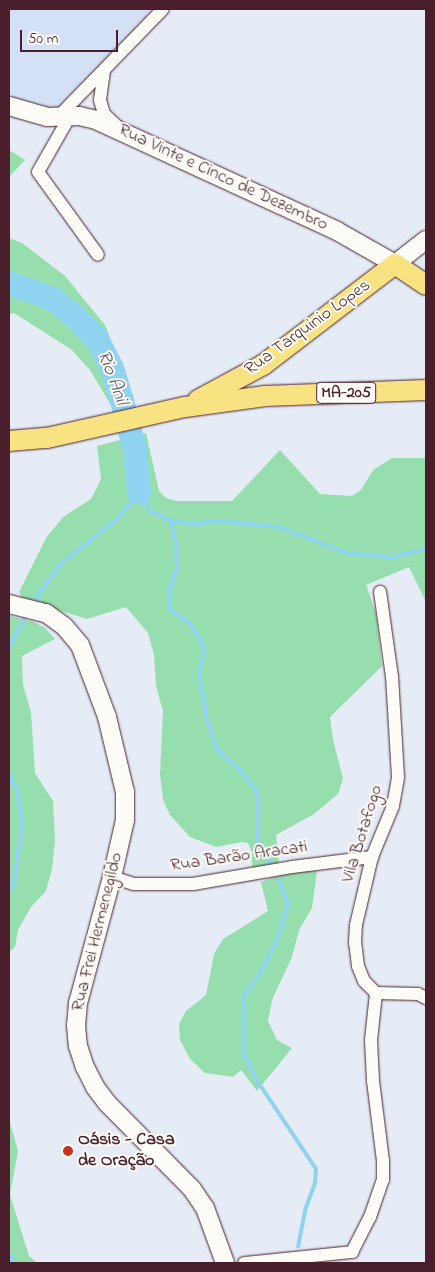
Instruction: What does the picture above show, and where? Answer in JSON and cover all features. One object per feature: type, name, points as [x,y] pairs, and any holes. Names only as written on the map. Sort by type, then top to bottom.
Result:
[{"type":"main road","name":"Rua Vinte e Cinco de Dezembro","points":[[394,264],[426,285]]},
{"type":"main road","name":"Rua Tarquinio Lopes","points":[[185,407],[263,365],[394,264]]},
{"type":"main road","points":[[263,365],[257,371],[254,381],[257,390],[265,396]]},
{"type":"main road","name":"MA-205","points":[[9,441],[47,438],[185,407],[265,396],[426,390]]},
{"type":"street","points":[[98,255],[38,172],[64,116],[162,9]]},
{"type":"street","points":[[104,71],[99,94],[101,107],[108,118],[124,131]]},
{"type":"street","name":"Rua Vinte e Cinco de Dezembro","points":[[9,106],[34,115],[87,117],[124,131],[337,231],[394,264]]},
{"type":"street","name":"Rua Tarquinio Lopes","points":[[394,264],[426,240]]},
{"type":"street","name":"Vila Botafogo","points":[[376,993],[364,981],[358,966],[355,943],[356,925],[372,856],[393,806],[398,777],[392,677],[380,592]]},
{"type":"street","name":"Rua Frei Hermenegildo","points":[[23,606],[64,626],[82,650],[101,698],[115,745],[126,803],[112,877],[78,1003],[76,1025],[78,1046],[92,1080],[107,1103],[192,1189],[206,1208],[225,1263]]},
{"type":"street","name":"Rua Barão Aracati","points":[[112,877],[133,884],[193,884],[372,856]]},
{"type":"street","points":[[244,1263],[352,1258],[383,1180],[383,1161],[371,1040],[376,993],[418,994],[426,998]]},
{"type":"shaded area","points":[[9,9],[155,9],[67,103],[57,107],[41,108],[9,96]]},
{"type":"green space","points":[[9,150],[25,160],[9,177]]},
{"type":"green space","points":[[9,238],[22,243],[65,276],[105,325],[134,401],[112,407],[90,370],[72,350],[14,313],[9,314]]},
{"type":"green space","points":[[146,433],[159,491],[166,498],[177,501],[232,501],[280,450],[320,494],[352,496],[361,490],[373,470],[392,458],[426,458],[426,602],[409,567],[366,585],[376,613],[382,666],[330,717],[333,740],[343,778],[338,794],[314,814],[276,835],[279,863],[252,870],[252,852],[248,843],[242,842],[216,847],[190,837],[170,815],[163,800],[160,774],[163,711],[156,686],[154,655],[148,633],[126,607],[87,619],[23,599],[19,592],[46,538],[63,517],[91,499],[101,479],[97,446]]},
{"type":"green space","points":[[9,616],[34,622],[45,628],[55,639],[22,656],[23,685],[31,712],[35,773],[53,801],[55,840],[52,869],[46,891],[31,907],[18,930],[15,947],[9,952]]},
{"type":"green space","points":[[317,871],[312,908],[299,930],[292,957],[272,1000],[268,1021],[277,1040],[292,1048],[257,1091],[241,1070],[233,1077],[205,1073],[190,1059],[180,1040],[179,1024],[186,1011],[206,995],[214,954],[223,939],[268,911],[261,882],[288,872]]},
{"type":"green space","points":[[9,1119],[18,1151],[10,1195],[29,1256],[37,1263],[9,1263]]},
{"type":"waterway","name":"Rio Anil","points":[[9,283],[51,298],[76,317],[97,339],[112,368],[122,401],[135,450],[139,493]]},
{"type":"waterway","points":[[32,605],[40,591],[63,562],[116,520],[139,493],[150,511],[170,520],[193,524],[219,521],[280,527],[346,553],[391,557],[426,549]]},
{"type":"waterway","points":[[170,520],[176,544],[177,568],[170,588],[170,609],[191,625],[204,647],[199,674],[207,720],[216,748],[241,771],[258,793],[258,840],[272,865]]},
{"type":"waterway","points":[[9,647],[27,613]]},
{"type":"waterway","points":[[9,774],[17,790],[22,823],[14,883],[9,890]]},
{"type":"waterway","points":[[279,880],[288,904],[277,940],[261,972],[243,997],[243,1053],[256,1079],[316,1169],[315,1183],[305,1211],[298,1246]]},
{"type":"waterway","points":[[9,1253],[13,1263]]},
{"type":"place","name":"Oásis - Casa de Oração","points":[[68,1151]]}]
